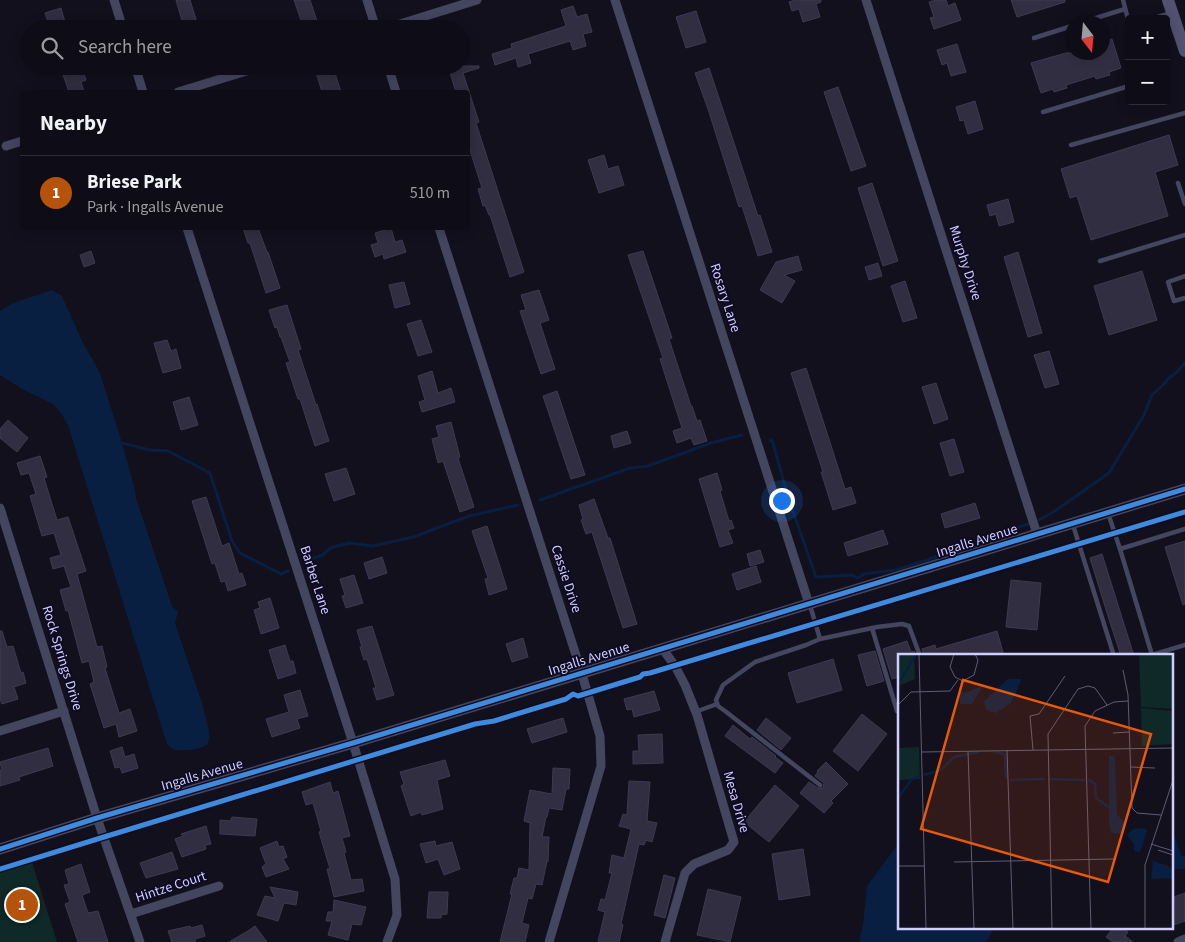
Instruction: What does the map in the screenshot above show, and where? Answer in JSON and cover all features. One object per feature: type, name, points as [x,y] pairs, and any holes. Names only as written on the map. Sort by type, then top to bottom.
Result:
[{"type":"main road","points":[[1170,6],[1185,51]]},
{"type":"street","points":[[114,0],[120,20]]},
{"type":"street","points":[[367,0],[373,20]]},
{"type":"street","points":[[413,20],[477,0]]},
{"type":"street","name":"Rosary Lane","points":[[615,0],[809,604]]},
{"type":"street","name":"Murphy Drive","points":[[866,0],[1037,534]]},
{"type":"street","points":[[138,75],[142,90]]},
{"type":"street","points":[[185,90],[234,75]]},
{"type":"street","points":[[391,75],[395,90]]},
{"type":"street","points":[[6,146],[20,142]]},
{"type":"street","name":"Barber Lane","points":[[188,230],[395,879],[397,915],[387,942]]},
{"type":"street","name":"Cassie Drive","points":[[440,230],[582,674],[600,736],[601,766],[549,942]]},
{"type":"street","name":"Ingalls Avenue","points":[[0,849],[97,818],[582,674],[1185,489]]},
{"type":"street","name":"Rock Springs Drive","points":[[0,508],[97,818],[140,942]]},
{"type":"street","name":"Mesa Drive","points":[[662,648],[675,666],[685,685],[695,712],[734,842],[728,850],[694,864],[685,873],[664,942]]},
{"type":"street","points":[[0,731],[64,710]]},
{"type":"street","name":"Hintze Court","points":[[131,914],[219,886]]},
{"type":"street","points":[[1178,942],[1185,938]]},
{"type":"lane","points":[[1123,0],[1127,15]]},
{"type":"lane","points":[[1157,15],[1170,6]]},
{"type":"lane","points":[[1106,15],[1125,9]]},
{"type":"lane","points":[[1034,38],[1065,28]]},
{"type":"lane","points":[[1043,112],[1125,87]]},
{"type":"lane","points":[[1071,146],[1185,112]]},
{"type":"lane","points":[[1178,183],[1185,204]]},
{"type":"lane","points":[[1100,261],[1185,235]]},
{"type":"lane","points":[[1185,276],[1168,282],[1174,301],[1185,298]]},
{"type":"lane","points":[[1108,513],[1151,654]]},
{"type":"lane","points":[[1072,524],[1113,654]]},
{"type":"lane","points":[[1120,549],[1185,529]]},
{"type":"lane","points":[[809,604],[820,639]]},
{"type":"lane","points":[[820,785],[717,704],[716,700],[723,685],[755,662],[820,639],[872,628],[902,624],[908,626],[919,654]]},
{"type":"lane","points":[[872,628],[897,711]]},
{"type":"lane","points":[[1158,654],[1185,645]]},
{"type":"lane","points":[[695,712],[717,704]]},
{"type":"green space","points":[[30,856],[57,942],[0,942],[0,867]]},
{"type":"water","points":[[52,290],[62,296],[82,341],[100,373],[122,443],[136,498],[172,606],[178,612],[175,623],[203,706],[209,731],[207,745],[199,748],[174,750],[167,744],[68,425],[53,404],[22,389],[0,375],[0,311],[13,303]]},
{"type":"water","points":[[1172,828],[1181,855],[1185,857],[1185,869],[1172,869]]},
{"type":"water","points":[[898,844],[898,930],[993,930],[986,942],[859,942],[867,886]]},
{"type":"building","points":[[176,0],[190,0],[196,20],[182,20]]},
{"type":"building","points":[[294,0],[310,0],[317,20],[301,20]]},
{"type":"building","points":[[796,0],[821,0],[821,2],[816,4],[820,17],[803,22],[799,9],[792,11],[789,2]]},
{"type":"building","points":[[946,0],[948,6],[955,3],[961,20],[934,29],[930,18],[934,17],[929,2]]},
{"type":"building","points":[[1011,0],[1065,0],[1065,2],[1017,17]]},
{"type":"building","points":[[573,6],[577,17],[587,14],[592,32],[583,34],[586,46],[573,50],[570,41],[528,54],[531,63],[518,67],[516,58],[495,65],[492,54],[512,48],[511,44],[566,26],[561,10]]},
{"type":"building","points":[[61,8],[64,20],[47,20],[45,13]]},
{"type":"building","points":[[696,11],[706,42],[686,48],[676,17]]},
{"type":"building","points":[[1112,39],[1121,68],[1109,72],[1110,75],[1096,79],[1095,76],[1066,85],[1067,88],[1054,92],[1053,89],[1041,93],[1031,63],[1065,53],[1065,60],[1110,60],[1110,40]]},
{"type":"building","points":[[957,44],[966,72],[951,76],[947,63],[942,65],[937,50]]},
{"type":"building","points":[[470,66],[479,66],[479,68],[470,71]]},
{"type":"building","points":[[709,68],[758,216],[760,215],[772,252],[758,256],[742,206],[739,207],[695,73]]},
{"type":"building","points":[[63,75],[84,75],[86,80],[81,82],[83,90],[68,90]]},
{"type":"building","points":[[317,75],[336,75],[340,90],[321,90]]},
{"type":"building","points":[[451,75],[464,75],[469,90],[455,90]]},
{"type":"building","points":[[838,87],[866,166],[851,171],[824,92]]},
{"type":"building","points":[[470,94],[479,122],[476,123],[524,272],[510,277],[490,215],[485,205],[483,206],[478,189],[482,188],[470,150]]},
{"type":"building","points":[[975,101],[983,129],[968,134],[964,120],[960,121],[956,107]]},
{"type":"building","points":[[1169,135],[1178,165],[1155,172],[1168,216],[1091,240],[1077,196],[1070,198],[1061,169]]},
{"type":"building","points":[[604,155],[608,169],[618,166],[624,185],[599,193],[588,160]]},
{"type":"building","points":[[872,183],[898,261],[883,266],[858,188]]},
{"type":"building","points":[[1008,199],[1014,222],[999,226],[996,214],[990,216],[987,205]]},
{"type":"building","points":[[244,230],[259,230],[280,288],[266,293],[250,243],[248,243]]},
{"type":"building","points":[[392,230],[395,242],[402,240],[406,252],[384,259],[383,254],[375,257],[371,245],[378,243],[375,233]]},
{"type":"building","points":[[91,251],[95,263],[84,267],[80,255]]},
{"type":"building","points":[[643,251],[672,338],[669,339],[691,406],[697,421],[700,420],[707,441],[694,445],[691,438],[677,443],[673,431],[682,428],[660,359],[663,358],[628,255]]},
{"type":"building","points":[[1018,252],[1042,333],[1028,337],[1004,257]]},
{"type":"building","points":[[798,256],[802,270],[784,275],[795,281],[782,303],[760,290],[776,262]]},
{"type":"building","points":[[878,263],[882,276],[869,280],[865,267]]},
{"type":"building","points":[[1142,271],[1157,320],[1109,335],[1094,286]]},
{"type":"building","points":[[905,281],[917,318],[903,322],[891,286]]},
{"type":"building","points":[[404,282],[410,304],[395,308],[389,285]]},
{"type":"building","points":[[539,290],[549,320],[540,323],[555,369],[541,374],[520,311],[526,310],[521,295]]},
{"type":"building","points":[[287,305],[301,349],[298,350],[329,441],[315,446],[286,363],[290,362],[269,310]]},
{"type":"building","points":[[421,320],[432,352],[418,356],[407,324]]},
{"type":"building","points":[[167,340],[171,351],[176,349],[181,368],[163,373],[154,343]]},
{"type":"building","points":[[1049,351],[1059,384],[1045,388],[1034,355]]},
{"type":"building","points":[[806,368],[845,489],[851,487],[856,503],[833,510],[821,472],[823,472],[791,373]]},
{"type":"building","points":[[432,371],[438,393],[451,388],[455,402],[422,412],[419,402],[425,400],[418,376]]},
{"type":"building","points":[[936,383],[948,419],[934,424],[922,387]]},
{"type":"building","points":[[557,391],[585,475],[571,479],[543,396]]},
{"type":"building","points":[[189,397],[198,425],[181,430],[173,402]]},
{"type":"building","points":[[8,420],[28,438],[17,452],[0,438],[0,429]]},
{"type":"building","points":[[451,422],[460,457],[458,458],[474,507],[460,512],[443,461],[438,463],[432,439],[439,437],[436,426]]},
{"type":"building","points":[[627,431],[631,443],[614,448],[611,436]]},
{"type":"building","points":[[954,439],[964,472],[950,476],[940,443]]},
{"type":"building","points":[[40,456],[47,477],[44,478],[57,520],[68,517],[86,571],[77,574],[97,647],[102,646],[107,667],[105,668],[119,713],[130,709],[137,731],[119,737],[116,724],[104,728],[90,684],[94,682],[89,661],[82,663],[68,610],[66,611],[60,590],[71,587],[64,566],[53,569],[50,558],[61,555],[54,533],[42,536],[30,496],[36,494],[29,473],[21,475],[17,463]]},
{"type":"building","points":[[346,468],[355,494],[334,501],[325,474]]},
{"type":"building","points":[[717,473],[729,521],[731,520],[734,528],[728,530],[733,543],[720,547],[699,479]]},
{"type":"building","points":[[206,497],[222,546],[229,543],[239,574],[242,573],[246,585],[228,591],[225,581],[221,582],[215,563],[212,564],[192,501]]},
{"type":"building","points":[[594,499],[608,538],[610,538],[637,624],[623,628],[592,532],[586,534],[581,520],[583,519],[579,505]]},
{"type":"building","points":[[975,503],[980,518],[945,528],[941,514]]},
{"type":"building","points":[[487,526],[507,589],[489,595],[485,579],[488,578],[472,531]]},
{"type":"building","points":[[883,530],[888,544],[848,556],[844,543]]},
{"type":"building","points":[[1185,541],[1185,604],[1183,605],[1165,547]]},
{"type":"building","points":[[760,550],[764,562],[750,566],[747,554]]},
{"type":"building","points":[[1102,554],[1133,654],[1120,654],[1090,558]]},
{"type":"building","points":[[382,557],[387,573],[369,579],[364,563]]},
{"type":"building","points":[[756,566],[761,582],[737,590],[732,574]]},
{"type":"building","points":[[354,575],[363,603],[346,608],[342,596],[345,595],[340,579]]},
{"type":"building","points":[[1011,580],[1041,583],[1037,630],[1006,627]]},
{"type":"building","points":[[270,598],[279,628],[261,634],[254,610],[260,608],[258,602]]},
{"type":"building","points":[[372,626],[394,695],[377,700],[373,688],[376,688],[367,659],[364,660],[357,630]]},
{"type":"building","points":[[0,631],[2,631],[7,647],[13,646],[26,683],[14,687],[18,699],[2,704],[0,699]]},
{"type":"building","points":[[997,631],[1003,654],[923,654],[922,649],[935,645],[936,649]]},
{"type":"building","points":[[523,638],[528,657],[512,662],[506,644]]},
{"type":"building","points":[[907,641],[911,652],[914,651],[915,654],[898,654],[898,677],[892,679],[883,649]]},
{"type":"building","points":[[285,645],[290,661],[293,661],[296,673],[278,679],[269,650]]},
{"type":"building","points":[[875,651],[884,681],[867,686],[858,655]]},
{"type":"building","points":[[833,659],[842,690],[797,703],[788,673]]},
{"type":"building","points":[[300,690],[308,716],[297,719],[300,728],[272,737],[266,719],[289,712],[284,695]]},
{"type":"building","points":[[654,691],[660,710],[634,717],[632,709],[627,710],[624,699]]},
{"type":"building","points":[[862,714],[887,734],[858,771],[833,751]]},
{"type":"building","points":[[563,718],[567,732],[532,743],[527,729]]},
{"type":"building","points":[[766,718],[791,738],[781,750],[757,730]]},
{"type":"building","points":[[733,725],[750,739],[752,737],[783,763],[775,773],[725,736]]},
{"type":"building","points":[[662,734],[663,763],[633,764],[633,751],[639,751],[638,735]]},
{"type":"building","points":[[122,747],[125,757],[134,754],[138,768],[122,773],[120,767],[115,768],[110,751]]},
{"type":"building","points":[[48,748],[53,766],[19,777],[20,780],[0,786],[0,770],[2,770],[0,762]]},
{"type":"building","points":[[445,760],[450,776],[437,780],[443,809],[422,815],[421,812],[411,816],[401,786],[404,784],[400,772]]},
{"type":"building","points":[[826,762],[848,784],[831,801],[833,803],[824,813],[800,793],[809,782],[818,788],[823,788],[824,783],[815,776],[817,771]]},
{"type":"building","points":[[553,768],[570,769],[569,789],[566,789],[562,810],[549,808],[546,817],[542,837],[549,837],[548,862],[542,885],[536,884],[532,899],[528,898],[522,923],[529,925],[525,942],[500,942],[514,878],[517,878],[519,868],[529,870],[530,823],[524,821],[530,790],[552,794]]},
{"type":"building","points":[[629,781],[650,782],[647,821],[657,823],[652,842],[646,840],[644,845],[639,844],[621,924],[623,925],[619,942],[598,942],[605,912],[598,910],[601,899],[605,900],[612,873],[609,873],[612,855],[624,858],[631,829],[619,826],[623,814],[627,815]]},
{"type":"building","points":[[330,782],[333,793],[338,791],[350,836],[342,838],[351,880],[362,879],[364,891],[334,897],[327,869],[330,869],[313,803],[306,805],[302,792]]},
{"type":"building","points":[[775,785],[799,806],[769,842],[744,822]]},
{"type":"building","points":[[232,817],[257,819],[255,836],[220,834],[220,820],[230,821]]},
{"type":"building","points":[[206,826],[211,844],[205,845],[206,849],[182,857],[175,839],[183,836],[181,834]]},
{"type":"building","points":[[277,841],[279,847],[283,846],[287,857],[283,859],[289,869],[266,877],[262,867],[266,864],[260,848]]},
{"type":"building","points":[[435,841],[436,846],[452,842],[460,869],[444,875],[438,859],[426,863],[420,844]]},
{"type":"building","points":[[803,849],[810,895],[779,900],[772,854]]},
{"type":"building","points":[[172,852],[178,869],[146,878],[140,863]]},
{"type":"building","points":[[81,864],[90,892],[82,895],[88,913],[98,911],[108,942],[78,942],[65,904],[70,902],[64,885],[69,884],[65,870]]},
{"type":"building","points":[[664,875],[675,878],[665,918],[654,915]]},
{"type":"building","points":[[270,887],[298,892],[296,905],[284,903],[278,921],[257,915],[265,896],[275,898]]},
{"type":"building","points":[[708,889],[741,897],[730,942],[697,935]]},
{"type":"building","points":[[429,892],[448,892],[447,914],[441,915],[441,918],[427,918]]},
{"type":"building","points":[[1185,893],[1185,921],[1172,926],[1172,898]]},
{"type":"building","points":[[334,900],[366,907],[361,925],[352,924],[348,940],[328,935],[332,921],[326,921],[328,912],[333,912]]},
{"type":"building","points":[[202,925],[205,936],[195,939],[195,942],[172,942],[168,931],[190,926],[191,928]]},
{"type":"building","points":[[255,926],[267,942],[229,942],[248,931]]},
{"type":"building","points":[[1111,930],[1125,930],[1128,932],[1125,936],[1133,942],[1113,942],[1106,937]]},
{"type":"waterway","points":[[770,440],[772,440],[789,500],[816,577],[852,575],[858,578],[864,574],[896,570],[963,548],[1041,519],[1055,511],[1109,473],[1144,415],[1152,395],[1185,363]]},
{"type":"waterway","points":[[540,500],[630,468],[648,466],[711,443],[742,435]]},
{"type":"waterway","points":[[122,443],[150,450],[168,451],[210,473],[232,541],[240,553],[281,574],[288,571]]},
{"type":"waterway","points":[[304,561],[323,555],[330,548],[349,543],[373,546],[413,537],[469,516],[518,505]]},
{"type":"cycle path","points":[[0,849],[1185,489]]},
{"type":"cycle path","points":[[0,869],[475,724],[494,721],[566,699],[573,694],[578,696],[640,677],[643,674],[1185,512]]},
{"type":"place","name":"Briese Park","points":[[22,905]]}]
